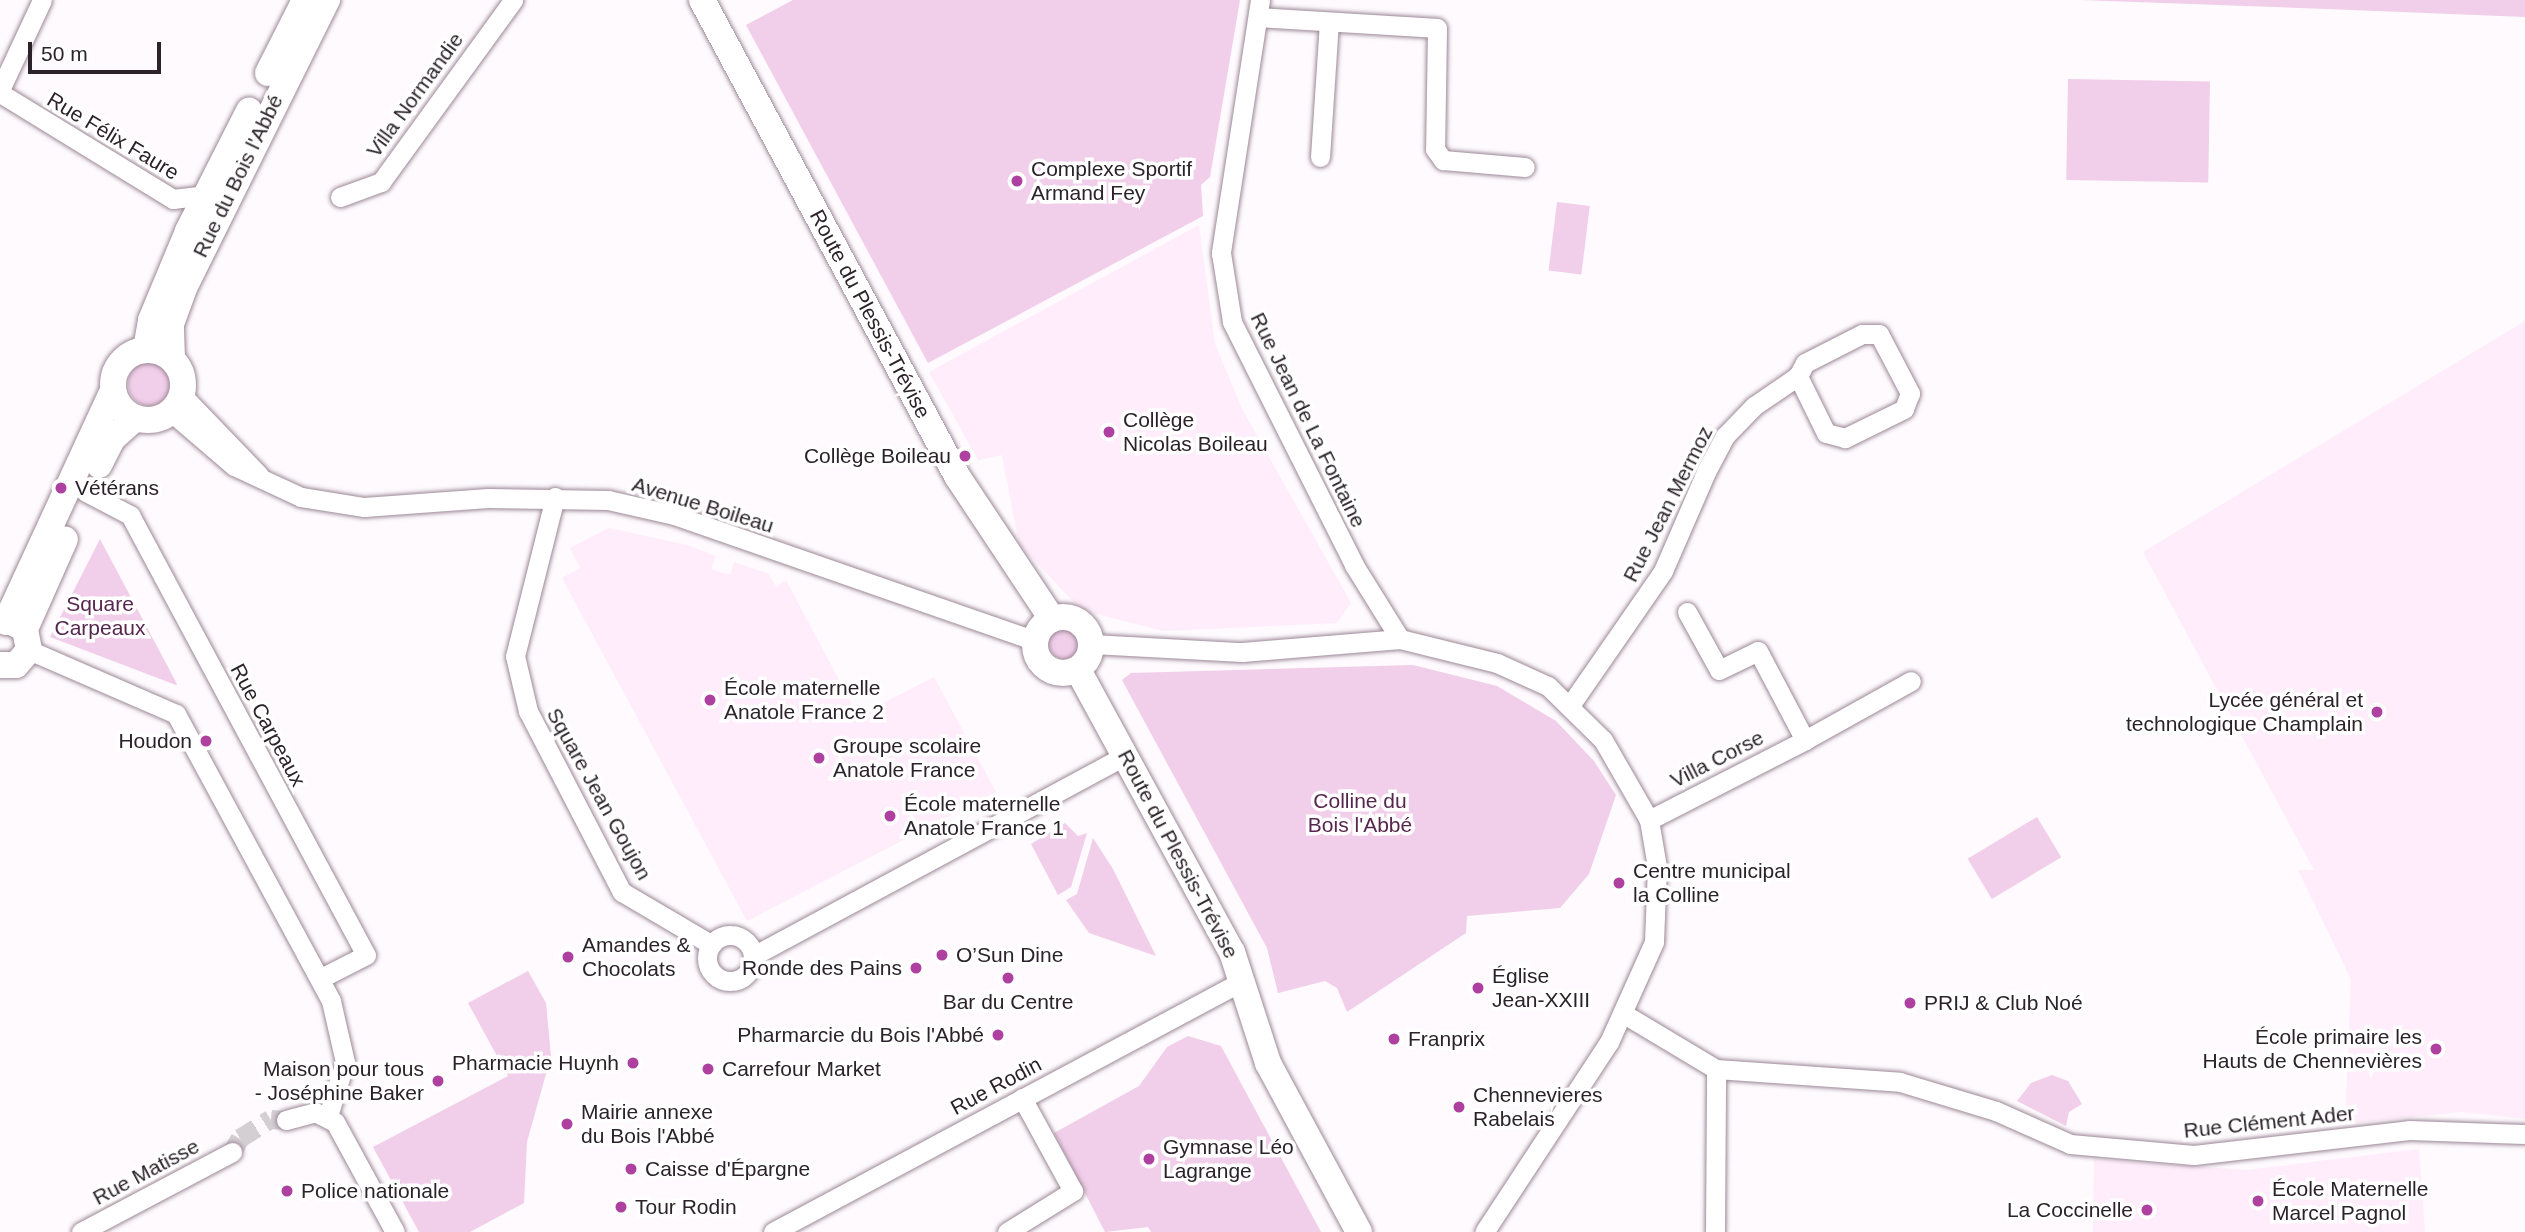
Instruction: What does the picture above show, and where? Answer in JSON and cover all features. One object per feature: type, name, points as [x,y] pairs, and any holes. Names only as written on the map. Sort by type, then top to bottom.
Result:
[{"type":"main road","points":[[146,349],[151,320],[207,195],[305,0]]},
{"type":"main road","name":"Rue du Bois l'Abbé","points":[[172,359],[171,324],[184,288],[327,0]]},
{"type":"main road","name":"Route du Plessis-Trévise","points":[[702,0],[957,477],[1052,619]]},
{"type":"main road","points":[[146,349],[172,359],[182,375],[176,404],[135,418],[112,439],[10,648],[113,390],[121,362],[146,349]]},
{"type":"main road","points":[[113,390],[135,418]]},
{"type":"main road","points":[[1052,619],[1079,621],[1092,643],[1078,670],[1049,671],[1035,641],[1052,619]]},
{"type":"main road","name":"Route du Plessis-Trévise","points":[[1078,670],[1126,755],[1241,981],[1268,1063],[1359,1232]]},
{"type":"street","points":[[0,92],[42,0]]},
{"type":"street","name":"Villa Normandie","points":[[340,197],[381,182],[513,0]]},
{"type":"street","points":[[1259,9],[1329,23],[1437,29],[1442,40],[1435,149],[1443,160],[1525,167]]},
{"type":"street","name":"Rue Jean de La Fontaine","points":[[1259,9],[1222,253],[1232,322],[1365,584],[1400,639]]},
{"type":"street","points":[[1320,157],[1329,23]]},
{"type":"street","name":"Rue Félix Faure","points":[[0,92],[173,200],[207,195]]},
{"type":"street","points":[[1862,334],[1879,334],[1910,393],[1904,409],[1845,438],[1826,433],[1798,376],[1805,363],[1862,334]]},
{"type":"street","name":"Rue Jean Mermoz","points":[[1571,704],[1662,571],[1726,436],[1754,406],[1798,376]]},
{"type":"street","name":"Avenue Boileau","points":[[176,404],[234,466],[264,482],[333,505],[364,507],[555,497],[608,500],[674,515],[1035,641]]},
{"type":"street","name":"Rue Carpeaux","points":[[86,492],[130,515],[366,955],[321,978]]},
{"type":"street","name":"Square Jean Goujon","points":[[555,497],[515,656],[528,711],[622,892],[712,945]]},
{"type":"street","points":[[1687,612],[1719,670],[1758,651],[1805,740]]},
{"type":"street","points":[[1092,643],[1242,652],[1400,639],[1497,663],[1571,704],[1603,740],[1649,820],[1658,917],[1650,958],[1624,1014],[1484,1232]]},
{"type":"street","points":[[10,648],[174,710],[321,978],[345,1062],[328,1116]]},
{"type":"street","name":"Villa Corse","points":[[1649,820],[1805,740],[1911,681]]},
{"type":"street","points":[[753,956],[740,937],[724,936],[712,945],[708,964],[730,981],[747,974],[753,956],[1126,755]]},
{"type":"street","name":"Rue Rodin","points":[[773,1232],[1241,981]]},
{"type":"street","name":"Rue Clément Ader","points":[[1624,1014],[1716,1069],[1878,1078],[1996,1111],[2070,1144],[2166,1154],[2232,1153],[2435,1129],[2525,1134]]},
{"type":"street","points":[[1714,1232],[1716,1069]]},
{"type":"street","points":[[1006,1232],[1073,1191],[1022,1098]]},
{"type":"street","points":[[286,1121],[310,1112],[328,1116],[395,1232]]},
{"type":"street","name":"Rue Matisse","points":[[81,1232],[232,1152]]},
{"type":"shaded area","name":"Collège Nicolas Boileau","points":[[1199,225],[1215,344],[1242,409],[1351,603],[1337,623],[1163,631],[1081,610],[1019,544],[1002,455],[978,460],[929,372]]},
{"type":"shaded area","name":"Lycée général et technologique Champlain","points":[[2525,321],[2525,1119],[2462,1112],[2345,1124],[2351,979],[2298,870],[2314,870],[2143,552]]},
{"type":"shaded area","name":"Groupe scolaire Anatole France","points":[[609,528],[687,545],[716,556],[711,569],[730,575],[734,562],[769,574],[776,587],[786,580],[858,716],[934,677],[996,792],[747,921],[562,578],[580,568],[570,548]]},
{"type":"shaded area","name":"École Maternelle Marcel Pagnol","points":[[2419,1149],[2425,1232],[2093,1232],[2094,1159],[2247,1170]]},
{"type":"green space","name":"Complexe Sportif Armand Fey","points":[[793,0],[1240,0],[1210,177],[1201,185],[1203,216],[928,363],[746,25]]},
{"type":"green space","points":[[2080,0],[2525,0],[2525,17],[2327,9]]},
{"type":"green space","points":[[2068,79],[2210,81],[2208,182],[2066,180]]},
{"type":"green space","points":[[1557,202],[1590,206],[1581,275],[1549,270]]},
{"type":"green space","points":[[150,362],[166,368],[172,384],[166,400],[150,406],[134,400],[128,384],[134,368]]},
{"type":"green space","name":"Square Carpeaux","points":[[100,539],[177,684],[176,685],[50,637]]},
{"type":"green space","points":[[1064,629],[1075,633],[1079,644],[1075,655],[1064,659],[1053,655],[1049,644],[1053,633]]},
{"type":"green space","name":"Colline du Bois l'Abbé","points":[[1413,665],[1497,686],[1556,721],[1594,761],[1616,795],[1589,874],[1560,908],[1467,916],[1466,933],[1347,1012],[1337,988],[1325,981],[1278,993],[1267,948],[1122,680],[1131,673]]},
{"type":"green space","points":[[2037,817],[2061,857],[1992,899],[1968,859]]},
{"type":"green space","points":[[1065,823],[1078,836],[1087,833],[1071,887],[1058,895],[1031,844]]},
{"type":"green space","points":[[1093,838],[1113,869],[1156,956],[1089,933],[1066,900],[1077,894]]},
{"type":"green space","points":[[528,971],[546,1003],[551,1056],[527,1142],[524,1203],[470,1232],[419,1232],[373,1147],[508,1076],[468,1003]]},
{"type":"green space","points":[[1188,1036],[1221,1046],[1321,1232],[1151,1232],[1148,1227],[1105,1232],[1054,1133],[1139,1086],[1167,1047]]},
{"type":"green space","points":[[2052,1075],[2068,1081],[2082,1104],[2069,1112],[2066,1126],[2017,1101],[2031,1083]]},
{"type":"tunnel","points":[[232,1152],[240,1138],[271,1119],[286,1120]]},
{"type":"place","name":"Complexe Sportif Armand Fey","points":[[1017,181]]},
{"type":"place","name":"Collège Nicolas Boileau","points":[[1109,432]]},
{"type":"place","name":"Collège Boileau","points":[[965,456]]},
{"type":"place","name":"Vétérans","points":[[61,488]]},
{"type":"place","name":"École maternelle Anatole France 2","points":[[710,700]]},
{"type":"place","name":"Lycée général et technologique Champlain","points":[[2377,712]]},
{"type":"place","name":"Houdon","points":[[206,741]]},
{"type":"place","name":"Groupe scolaire Anatole France","points":[[819,758]]},
{"type":"place","name":"École maternelle Anatole France 1","points":[[890,816]]},
{"type":"place","name":"Centre municipal la Colline","points":[[1619,883]]},
{"type":"place","name":"O’Sun Dine","points":[[942,955]]},
{"type":"place","name":"Amandes & Chocolats","points":[[568,957]]},
{"type":"place","name":"Ronde des Pains","points":[[916,968]]},
{"type":"place","name":"Bar du Centre","points":[[1008,978]]},
{"type":"place","name":"Église Jean-XXIII","points":[[1478,988]]},
{"type":"place","name":"PRIJ & Club Noé","points":[[1910,1003]]},
{"type":"place","name":"Pharmarcie du Bois l'Abbé","points":[[998,1035]]},
{"type":"place","name":"Franprix","points":[[1394,1039]]},
{"type":"place","name":"École primaire les Hauts de Chennevières","points":[[2436,1049]]},
{"type":"place","name":"Pharmacie Huynh","points":[[633,1063]]},
{"type":"place","name":"Carrefour Market","points":[[708,1069]]},
{"type":"place","name":"Maison pour tous - Joséphine Baker","points":[[438,1081]]},
{"type":"place","name":"Chennevieres Rabelais","points":[[1459,1107]]},
{"type":"place","name":"Mairie annexe du Bois l'Abbé","points":[[567,1124]]},
{"type":"place","name":"Gymnase Léo Lagrange","points":[[1149,1159]]},
{"type":"place","name":"Caisse d'Épargne","points":[[631,1169]]},
{"type":"place","name":"Police nationale","points":[[287,1191]]},
{"type":"place","name":"École Maternelle Marcel Pagnol","points":[[2258,1201]]},
{"type":"place","name":"Tour Rodin","points":[[621,1207]]},
{"type":"place","name":"La Coccinelle","points":[[2147,1210]]}]
